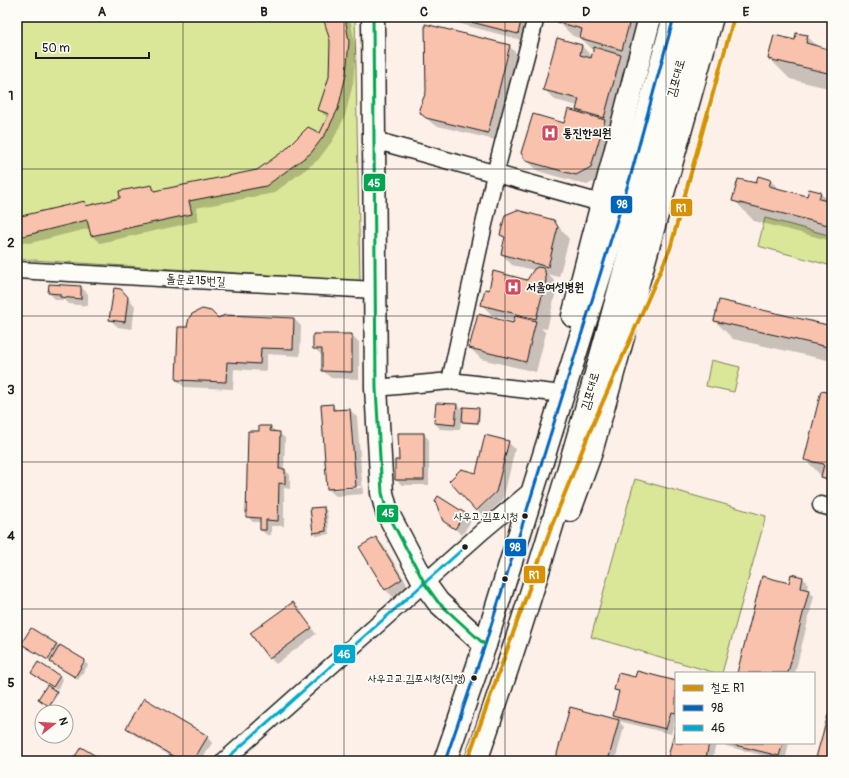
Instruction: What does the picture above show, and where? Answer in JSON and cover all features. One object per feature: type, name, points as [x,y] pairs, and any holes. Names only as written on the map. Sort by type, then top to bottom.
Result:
[{"type":"main road","points":[[373,17],[376,388],[382,493],[387,512],[425,584],[443,607],[485,646]]},
{"type":"main road","points":[[536,480],[554,393],[601,203],[650,17]]},
{"type":"main road","name":"김포대로","points":[[445,761],[485,646],[630,178],[674,17]]},
{"type":"main road","name":"김포대로","points":[[476,761],[513,654],[600,359],[693,17]]},
{"type":"main road","points":[[513,654],[558,545],[591,452],[712,17]]},
{"type":"street","points":[[450,381],[495,174],[536,17]]},
{"type":"street","points":[[374,140],[601,203]]},
{"type":"street","name":"돌문로15번길","points":[[17,270],[375,290]]},
{"type":"street","points":[[376,388],[450,381],[554,393]]},
{"type":"street","points":[[224,761],[425,584],[536,480]]},
{"type":"green space","points":[[17,17],[355,17],[360,281],[17,259]]},
{"type":"green space","points":[[765,218],[832,236],[832,266],[758,246]]},
{"type":"green space","points":[[711,360],[740,367],[734,392],[706,386]]},
{"type":"green space","points":[[635,479],[766,516],[722,672],[713,672],[591,637]]},
{"type":"building","points":[[323,17],[345,17],[349,42],[346,75],[338,109],[326,133],[311,153],[266,186],[189,201],[192,214],[91,236],[87,220],[23,236],[17,236],[17,217],[85,201],[86,206],[120,198],[119,191],[152,185],[154,191],[257,170],[285,150],[308,127],[320,133],[329,114],[318,110],[329,77],[330,41]]},
{"type":"building","points":[[452,17],[522,17],[518,34]]},
{"type":"building","points":[[558,17],[631,17],[622,50],[580,38],[582,29],[557,22]]},
{"type":"building","points":[[425,24],[510,45],[488,133],[426,118],[421,114],[419,109],[426,92]]},
{"type":"building","points":[[796,33],[808,35],[806,43],[832,50],[832,74],[768,59],[774,35],[795,40]]},
{"type":"building","points":[[557,38],[582,45],[580,55],[591,58],[594,47],[621,55],[604,118],[576,110],[579,99],[543,90]]},
{"type":"building","points":[[568,109],[605,120],[591,167],[576,175],[526,161],[521,153],[533,114],[564,123]]},
{"type":"building","points":[[758,176],[771,180],[769,186],[807,196],[809,189],[821,192],[819,199],[832,202],[832,226],[732,201],[738,179],[756,183]]},
{"type":"building","points":[[517,210],[554,220],[558,227],[548,267],[501,254],[505,237],[500,235],[505,215]]},
{"type":"building","name":"서울여성병원","points":[[538,267],[543,268],[545,271],[546,280],[536,319],[481,305],[485,289],[489,290],[493,271],[527,280],[534,269]]},
{"type":"building","points":[[49,284],[81,286],[81,299],[60,297],[60,294],[48,293]]},
{"type":"building","points":[[114,288],[121,289],[128,297],[125,322],[109,320]]},
{"type":"building","points":[[719,300],[832,326],[832,348],[714,321]]},
{"type":"building","points":[[202,309],[211,311],[218,318],[225,315],[294,318],[293,349],[261,348],[260,364],[227,362],[226,382],[176,380],[178,327],[187,327],[189,318],[192,314]]},
{"type":"building","points":[[478,314],[513,323],[515,316],[536,321],[526,362],[469,348]]},
{"type":"building","points":[[313,334],[352,334],[352,372],[322,371],[322,349],[313,349]]},
{"type":"building","points":[[821,391],[832,393],[832,440],[829,454],[832,455],[832,480],[821,477],[824,464],[804,460]]},
{"type":"building","points":[[436,403],[457,404],[455,425],[434,423]]},
{"type":"building","points":[[333,404],[333,410],[350,409],[356,487],[327,489],[321,405]]},
{"type":"building","points":[[463,407],[479,408],[478,423],[462,422]]},
{"type":"building","points":[[259,426],[271,426],[270,431],[280,432],[279,469],[285,469],[285,484],[279,483],[278,521],[266,520],[266,530],[260,530],[260,518],[246,517],[248,431],[259,431]]},
{"type":"building","points":[[398,433],[424,433],[424,480],[395,480],[395,460],[399,460]]},
{"type":"building","points":[[485,435],[509,441],[496,492],[476,511],[449,481],[461,469],[476,473]]},
{"type":"building","points":[[438,496],[465,513],[455,529],[443,521],[435,501]]},
{"type":"building","points":[[324,507],[326,531],[313,533],[310,508]]},
{"type":"building","points":[[376,537],[402,579],[385,590],[359,547]]},
{"type":"building","points":[[791,574],[803,577],[801,588],[809,590],[788,672],[737,672],[762,576],[789,583]]},
{"type":"building","points":[[293,602],[312,628],[269,659],[250,633]]},
{"type":"building","points":[[31,628],[57,644],[48,660],[21,644]]},
{"type":"building","points":[[60,645],[85,660],[75,677],[50,662]]},
{"type":"building","points":[[38,662],[60,676],[53,687],[31,673]]},
{"type":"building","points":[[637,671],[675,681],[675,713],[671,712],[666,729],[613,716],[619,691],[614,690],[618,673],[635,677]]},
{"type":"building","points":[[47,685],[57,692],[50,704],[46,704],[38,699]]},
{"type":"building","points":[[144,698],[208,736],[193,761],[181,761],[126,728]]},
{"type":"building","points":[[570,707],[619,720],[608,761],[555,761]]},
{"type":"building","points":[[828,715],[832,716],[832,761],[815,761]]},
{"type":"building","points":[[675,730],[675,744],[709,744],[706,758],[712,761],[667,761]]},
{"type":"building","points":[[731,744],[783,744],[779,756]]},
{"type":"building","points":[[81,747],[104,761],[72,761]]},
{"type":"rail line","name":"R1","points":[[467,761],[552,525],[590,431],[670,249],[734,17]]},
{"type":"transit line","name":"45","points":[[373,17],[376,388],[382,493],[387,512],[425,584],[438,602],[485,645]]},
{"type":"transit line","name":"98","points":[[445,761],[485,645],[630,178],[674,17]]},
{"type":"transit line","name":"46","points":[[224,761],[465,547]]},
{"type":"place","name":"통진한의원","points":[[550,133]]},
{"type":"place","name":"서울여성병원","points":[[513,287]]},
{"type":"place","name":"사우고.김포시청","points":[[525,516]]},
{"type":"place","name":"사우고교.김포시청(직행)","points":[[474,678]]}]
